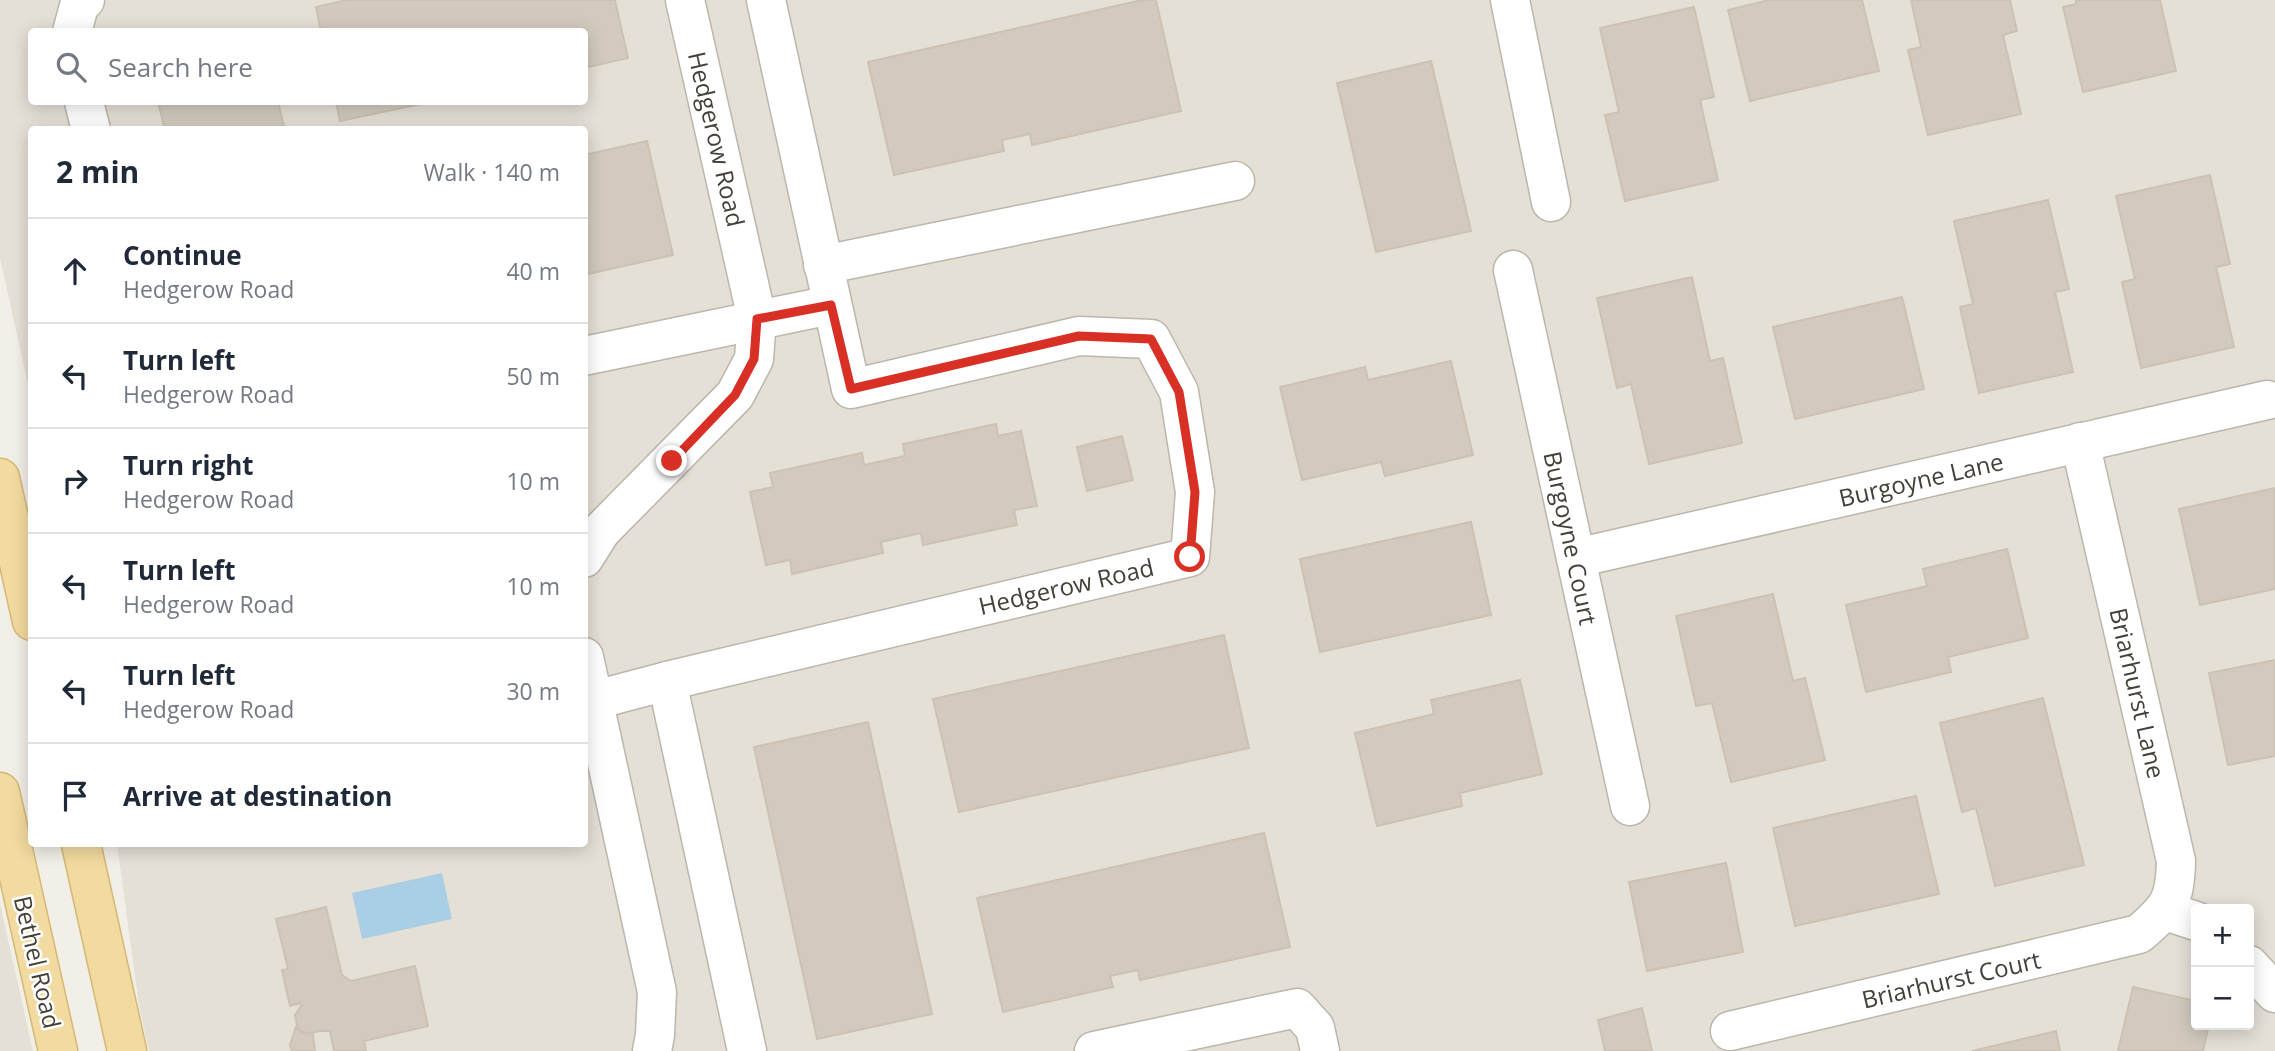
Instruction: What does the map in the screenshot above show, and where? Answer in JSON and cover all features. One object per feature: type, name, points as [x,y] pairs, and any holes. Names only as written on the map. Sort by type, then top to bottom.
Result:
[{"type":"main road","points":[[0,478],[28,603]]},
{"type":"main road","name":"Bethel Road","points":[[0,792],[58,1051]]},
{"type":"main road","points":[[82,847],[127,1051]]},
{"type":"street","points":[[73,28],[79,6],[85,0]]},
{"type":"street","name":"Hedgerow Road","points":[[588,552],[601,531],[735,395],[754,359],[757,319],[685,0]]},
{"type":"street","name":"Hedgerow Road","points":[[595,700],[1190,557],[1195,492],[1179,392],[1151,339],[1079,336],[851,389],[766,0]]},
{"type":"street","points":[[1510,0],[1551,202]]},
{"type":"street","points":[[85,105],[90,126]]},
{"type":"street","points":[[823,265],[1235,181]]},
{"type":"street","name":"Burgoyne Court","points":[[1513,270],[1630,806]]},
{"type":"street","points":[[588,355],[831,305]]},
{"type":"street","name":"Burgoyne Lane","points":[[1576,558],[2267,400]]},
{"type":"street","name":"Briarhurst Lane","points":[[2080,442],[2176,861],[2175,887],[2180,916]]},
{"type":"street","points":[[588,673],[657,992],[652,1051]]},
{"type":"street","points":[[667,681],[747,1051]]},
{"type":"street","name":"Briarhurst Court","points":[[1730,1031],[2139,934],[2180,916]]},
{"type":"street","points":[[2251,967],[2275,993]]},
{"type":"street","points":[[1094,1051],[1297,1008],[1315,1028],[1320,1051]]},
{"type":"shaded area","points":[[0,0],[2275,0],[2275,1051],[149,1051],[139,1006],[117,847],[588,847],[588,126],[28,126],[28,384],[0,258]]},
{"type":"shaded area","points":[[0,904],[33,1051],[0,1051]]},
{"type":"water","points":[[442,873],[452,919],[362,939],[352,893]]},
{"type":"building","points":[[347,0],[615,0],[628,58],[588,67],[588,28],[320,28],[316,7]]},
{"type":"building","points":[[1142,0],[1156,0],[1181,111],[1032,145],[1030,134],[1002,140],[1004,151],[894,175],[868,62]]},
{"type":"building","points":[[1769,0],[1862,0],[1879,71],[1750,101],[1728,10]]},
{"type":"building","points":[[1911,0],[2010,0],[2017,31],[2003,35],[2021,114],[1928,135],[1908,50],[1921,47]]},
{"type":"building","points":[[2076,0],[2160,0],[2176,71],[2083,92],[2063,7],[2076,4]]},
{"type":"building","points":[[1694,7],[1714,97],[1700,100],[1718,180],[1625,201],[1605,115],[1619,112],[1600,28]]},
{"type":"building","points":[[1431,61],[1471,231],[1376,252],[1337,83]]},
{"type":"building","points":[[159,105],[279,105],[284,126],[164,126]]},
{"type":"building","points":[[337,105],[416,105],[340,121]]},
{"type":"building","points":[[647,141],[673,255],[588,274],[588,154]]},
{"type":"building","points":[[2210,175],[2230,264],[2216,267],[2234,347],[2141,368],[2122,282],[2135,279],[2116,196]]},
{"type":"building","points":[[2048,200],[2069,289],[2055,292],[2073,372],[1979,393],[1960,307],[1973,304],[1954,221]]},
{"type":"building","points":[[1692,277],[1710,361],[1723,358],[1742,443],[1649,464],[1631,384],[1617,388],[1597,298]]},
{"type":"building","points":[[1902,297],[1924,389],[1795,419],[1773,327]]},
{"type":"building","points":[[1451,361],[1473,455],[1385,476],[1381,462],[1302,480],[1280,387],[1365,367],[1368,380]]},
{"type":"building","points":[[996,424],[998,436],[1021,431],[1037,506],[1014,510],[1017,525],[923,545],[921,533],[881,542],[883,553],[792,574],[790,560],[766,565],[750,492],[773,487],[770,473],[862,453],[864,465],[905,456],[903,444]]},
{"type":"building","points":[[1122,436],[1133,480],[1087,491],[1077,447]]},
{"type":"building","points":[[2275,488],[2275,589],[2200,605],[2179,509]]},
{"type":"building","points":[[1471,522],[1491,615],[1320,652],[1300,559]]},
{"type":"building","points":[[2007,549],[2028,638],[1948,657],[1951,672],[1866,692],[1846,605],[1927,586],[1923,569]]},
{"type":"building","points":[[1773,594],[1793,681],[1805,678],[1825,760],[1731,782],[1712,703],[1696,706],[1676,616]]},
{"type":"building","points":[[1224,635],[1249,748],[959,812],[933,699]]},
{"type":"building","points":[[2275,660],[2275,756],[2228,765],[2209,673]]},
{"type":"building","points":[[1520,680],[1542,774],[1460,793],[1462,806],[1377,826],[1355,733],[1434,714],[1431,700]]},
{"type":"building","points":[[2043,698],[2084,865],[1995,886],[1976,808],[1962,812],[1940,723]]},
{"type":"building","points":[[868,722],[932,1014],[817,1039],[754,747]]},
{"type":"building","points":[[1916,796],[1939,894],[1795,926],[1773,828]]},
{"type":"building","points":[[1264,833],[1290,947],[1140,980],[1138,970],[1110,976],[1113,987],[1003,1012],[977,898]]},
{"type":"building","points":[[1726,863],[1743,952],[1647,971],[1629,882]]},
{"type":"building","points":[[326,907],[342,975],[351,981],[415,966],[428,1026],[364,1041],[366,1051],[334,1051],[330,1031],[308,1034],[298,1030],[295,1015],[301,1006],[300,1003],[290,1006],[282,970],[288,969],[276,919]]},
{"type":"building","points":[[2133,987],[2191,1000],[2191,1030],[2208,1030],[2203,1051],[2118,1051]]},
{"type":"building","points":[[1642,1008],[1652,1051],[1605,1051],[1598,1020]]},
{"type":"building","points":[[296,1027],[303,1033],[313,1034],[315,1051],[292,1051],[290,1045]]},
{"type":"building","points":[[2056,1031],[2060,1051],[1972,1051]]},
{"type":"route","points":[[672,461],[735,395],[754,359],[757,319],[831,305],[851,389],[1079,336],[1151,339],[1179,392],[1195,492],[1190,557]]}]
